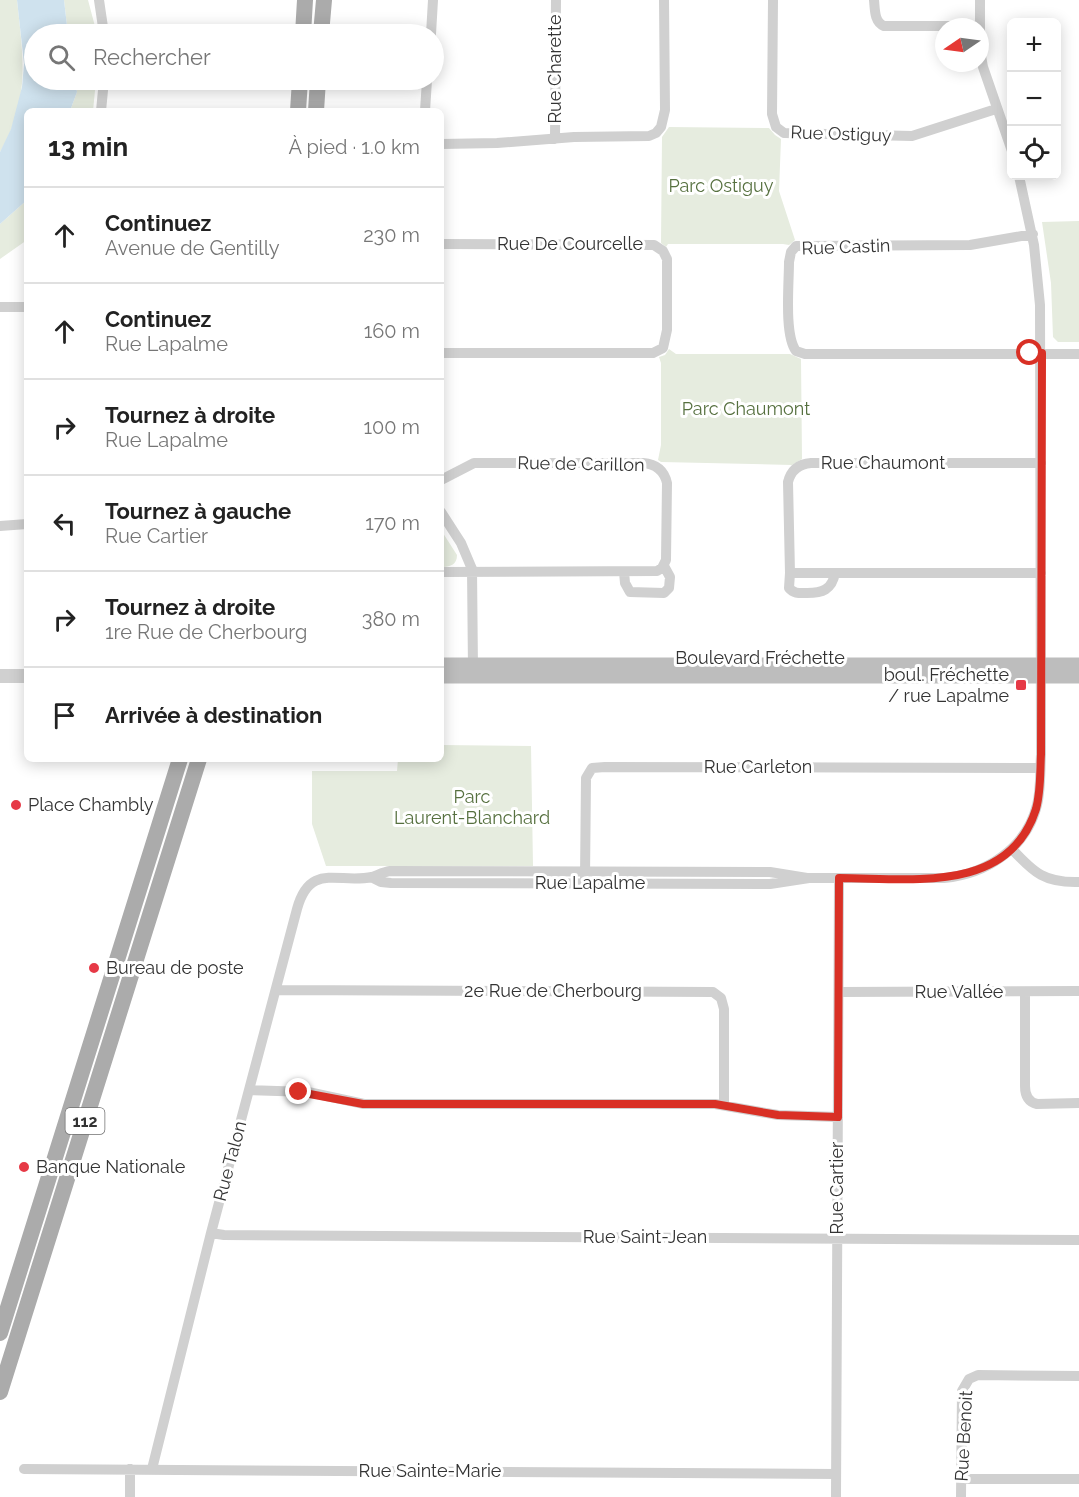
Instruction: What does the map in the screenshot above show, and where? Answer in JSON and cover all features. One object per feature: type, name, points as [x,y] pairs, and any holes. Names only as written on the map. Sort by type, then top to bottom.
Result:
[{"type":"main road","points":[[304,24],[305,0]]},
{"type":"main road","points":[[322,24],[324,0]]},
{"type":"main road","points":[[298,108],[299,90]]},
{"type":"main road","points":[[316,108],[317,90]]},
{"type":"main road","name":"Boulevard Fréchette","points":[[1040,671],[1079,665]]},
{"type":"main road","name":"Boulevard Fréchette","points":[[444,666],[473,671]]},
{"type":"main road","name":"Boulevard Fréchette","points":[[444,676],[473,671],[1040,671],[1079,676]]},
{"type":"main road","name":"112","points":[[0,1333],[179,762]]},
{"type":"main road","name":"112","points":[[0,1392],[198,762]]},
{"type":"street","points":[[99,0],[103,24]]},
{"type":"street","points":[[432,24],[433,0]]},
{"type":"street","name":"Rue Charette","points":[[555,139],[556,0]]},
{"type":"street","name":"Rue Charette","points":[[444,144],[652,135],[659,130],[665,110],[664,0]]},
{"type":"street","name":"Rue Ostiguy","points":[[773,0],[773,118],[776,127],[784,133],[912,136],[996,109]]},
{"type":"street","points":[[874,0],[877,19],[884,26],[935,26]]},
{"type":"street","points":[[980,0],[980,18]]},
{"type":"street","points":[[984,72],[1007,141]]},
{"type":"street","points":[[101,108],[103,90]]},
{"type":"street","points":[[425,108],[427,90]]},
{"type":"street","name":"Rue Lapalme","points":[[337,877],[371,877],[390,871],[585,871],[770,872],[809,878],[937,878],[963,876],[992,865],[1012,849],[1023,836],[1034,814],[1039,796],[1040,768],[1042,353],[1039,281],[1032,234],[1019,180]]},
{"type":"street","name":"Rue Castin","points":[[1032,234],[970,245],[796,246],[791,252],[789,262],[790,335],[796,351],[802,354],[1042,353]]},
{"type":"street","name":"Rue De Courcelle","points":[[444,244],[654,245],[663,251],[667,260],[667,330],[663,348],[653,353],[444,353]]},
{"type":"street","points":[[0,307],[24,307]]},
{"type":"street","points":[[1042,353],[1079,354]]},
{"type":"street","name":"Rue de Carillon","points":[[444,478],[474,463],[643,463],[653,465],[663,471],[667,483],[664,566],[670,577],[669,588],[664,593],[630,592],[625,583],[624,572]]},
{"type":"street","name":"Rue Chaumont","points":[[789,573],[789,482],[794,470],[801,465],[811,463],[1041,463]]},
{"type":"street","points":[[444,517],[461,543],[472,573],[473,671]]},
{"type":"street","points":[[0,526],[24,524]]},
{"type":"street","points":[[444,572],[654,572],[664,566]]},
{"type":"street","points":[[834,573],[833,581],[823,592],[791,591],[789,573],[834,573],[1041,573]]},
{"type":"street","points":[[0,676],[24,676]]},
{"type":"street","name":"Rue Carleton","points":[[585,883],[586,778],[592,768],[1040,768]]},
{"type":"street","points":[[1012,849],[1033,871],[1045,878],[1061,882],[1079,882]]},
{"type":"street","name":"Rue Talon","points":[[152,1468],[211,1233],[302,896],[306,888],[315,881],[337,877]]},
{"type":"street","name":"Rue Lapalme","points":[[371,877],[381,882],[391,883],[779,884],[809,878]]},
{"type":"street","name":"Rue Cartier","points":[[836,1497],[839,878]]},
{"type":"street","name":"2e Rue de Cherbourg","points":[[276,990],[713,992],[721,998],[724,1009],[724,1105]]},
{"type":"street","name":"Rue Vallée","points":[[839,992],[1079,991]]},
{"type":"street","points":[[1024,992],[1027,1098],[1037,1104],[1079,1103]]},
{"type":"street","points":[[249,1090],[309,1092],[356,1103],[373,1104],[724,1105],[778,1115],[838,1117]]},
{"type":"street","name":"Rue Saint-Jean","points":[[211,1233],[224,1235],[1079,1240]]},
{"type":"street","name":"Rue Benoit","points":[[961,1497],[962,1391],[969,1379],[978,1375],[1079,1376]]},
{"type":"street","name":"Rue Sainte-Marie","points":[[24,1468],[836,1474]]},
{"type":"street","points":[[130,1469],[130,1497]]},
{"type":"street","points":[[962,1479],[1079,1479]]},
{"type":"green space","points":[[0,0],[17,0],[22,78],[17,114],[0,152]]},
{"type":"green space","points":[[64,0],[88,0],[94,24],[67,24]]},
{"type":"green space","points":[[77,90],[95,90],[93,108],[71,108]]},
{"type":"green space","name":"Parc Ostiguy","points":[[669,127],[769,128],[781,139],[779,191],[795,240],[789,245],[668,244],[666,247],[661,243],[662,137]]},
{"type":"green space","points":[[24,203],[24,242],[0,259],[0,224]]},
{"type":"green space","points":[[1079,221],[1079,342],[1058,342],[1053,337],[1051,283],[1042,222]]},
{"type":"green space","name":"Parc Chaumont","points":[[669,349],[676,354],[790,354],[801,359],[802,459],[792,465],[661,462],[658,460],[661,445],[661,363],[659,357],[665,355]]},
{"type":"green space","points":[[444,535],[457,555],[454,563],[444,567]]},
{"type":"green space","name":"Parc Laurent-Blanchard","points":[[444,745],[531,746],[533,866],[326,866],[312,824],[312,771],[397,771],[398,762],[444,762]]},
{"type":"water","points":[[17,0],[64,0],[67,24],[24,24],[24,64]]},
{"type":"water","points":[[24,64],[24,90],[77,90],[77,92],[71,108],[24,108],[24,203],[0,224],[0,152],[11,129],[22,87]]},
{"type":"place","name":"boul. Fréchette / rue Lapalme","points":[[1021,685]]},
{"type":"place","name":"Place Chambly","points":[[16,805]]},
{"type":"place","name":"Bureau de poste","points":[[94,968]]},
{"type":"place","name":"Banque Nationale","points":[[24,1167]]},
{"type":"route","points":[[299,1092],[309,1092],[363,1104],[715,1104],[778,1115],[838,1117],[839,878],[944,878],[980,871],[992,865],[1012,849],[1029,825],[1037,804],[1041,754],[1042,353],[1030,353]]}]
